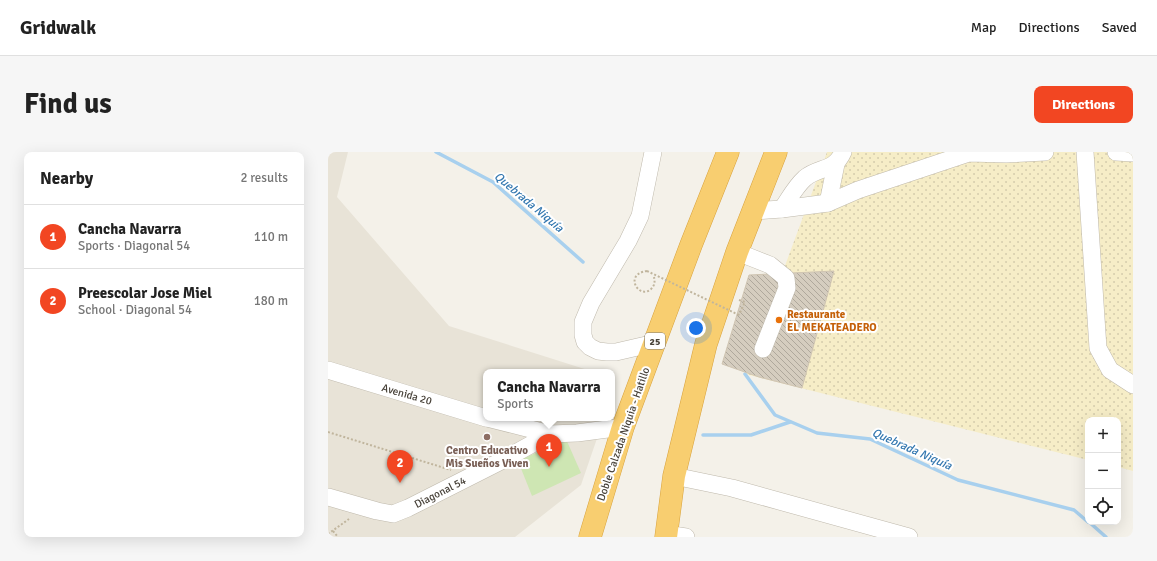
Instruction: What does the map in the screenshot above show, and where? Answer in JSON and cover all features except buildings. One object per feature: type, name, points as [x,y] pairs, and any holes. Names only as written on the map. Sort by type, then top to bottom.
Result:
[{"type":"highway","name":"Doble Calzada Niquia - Hatillo","points":[[590,537],[623,427],[728,152]]},
{"type":"highway","points":[[673,536],[674,476],[698,372],[737,252],[776,152]]},
{"type":"street","points":[[653,152],[640,216],[628,241],[590,303],[583,322],[583,335],[585,342],[590,347],[598,351],[607,352],[616,352],[655,343]]},
{"type":"street","points":[[753,211],[828,203],[858,190],[968,152],[1006,154],[1045,152]]},
{"type":"street","points":[[1086,152],[1098,348],[1110,370],[1133,385]]},
{"type":"street","points":[[1116,152],[1133,153]]},
{"type":"street","points":[[782,209],[798,184],[839,158]]},
{"type":"street","points":[[828,203],[839,158]]},
{"type":"street","points":[[737,252],[770,265],[786,278],[787,288],[764,349]]},
{"type":"street","name":"Avenida 20","points":[[328,370],[483,417]]},
{"type":"street","name":"Avenida 20","points":[[499,421],[550,434],[577,433],[623,427]]},
{"type":"street","name":"Diagonal 54","points":[[365,508],[393,514],[408,508],[550,434]]},
{"type":"street","points":[[674,476],[732,488],[909,537]]},
{"type":"street","points":[[328,497],[365,508]]},
{"type":"path","points":[[654,277],[655,283],[653,288],[649,291],[643,292],[635,285],[637,275],[647,271],[739,315],[745,302]]},
{"type":"path","points":[[328,432],[471,476]]},
{"type":"path","points":[[328,534],[365,508]]},
{"type":"path","points":[[333,530],[338,537]]},
{"type":"shaded area","points":[[328,152],[348,152],[337,197],[449,326],[585,369],[483,369],[483,421],[603,421],[581,485],[515,537],[328,537]]},
{"type":"sand","points":[[827,152],[1133,152],[1133,471],[1121,468],[1121,417],[1085,417],[1085,459],[745,374]]},
{"type":"green space","points":[[566,439],[581,473],[532,496],[518,461]]},
{"type":"waterway","name":"Quebrada Niquía","points":[[436,152],[493,182],[583,262]]},
{"type":"waterway","name":"Quebrada Niquía","points":[[745,374],[775,415],[817,433],[870,439],[958,480],[1074,510],[1085,519]]},
{"type":"waterway","points":[[703,435],[751,435],[790,422]]},
{"type":"waterway","name":"Quebrada Niquía","points":[[1092,525],[1106,537]]},
{"type":"place","name":"Restaurante EL MEKATEADERO","points":[[779,320]]},
{"type":"place","name":"Centro Educativo Mis Sueños Viven","points":[[487,437]]},
{"type":"place","name":"Cancha Navarra","points":[[549,467]]},
{"type":"place","name":"Preescolar Jose Miel","points":[[400,483]]}]
